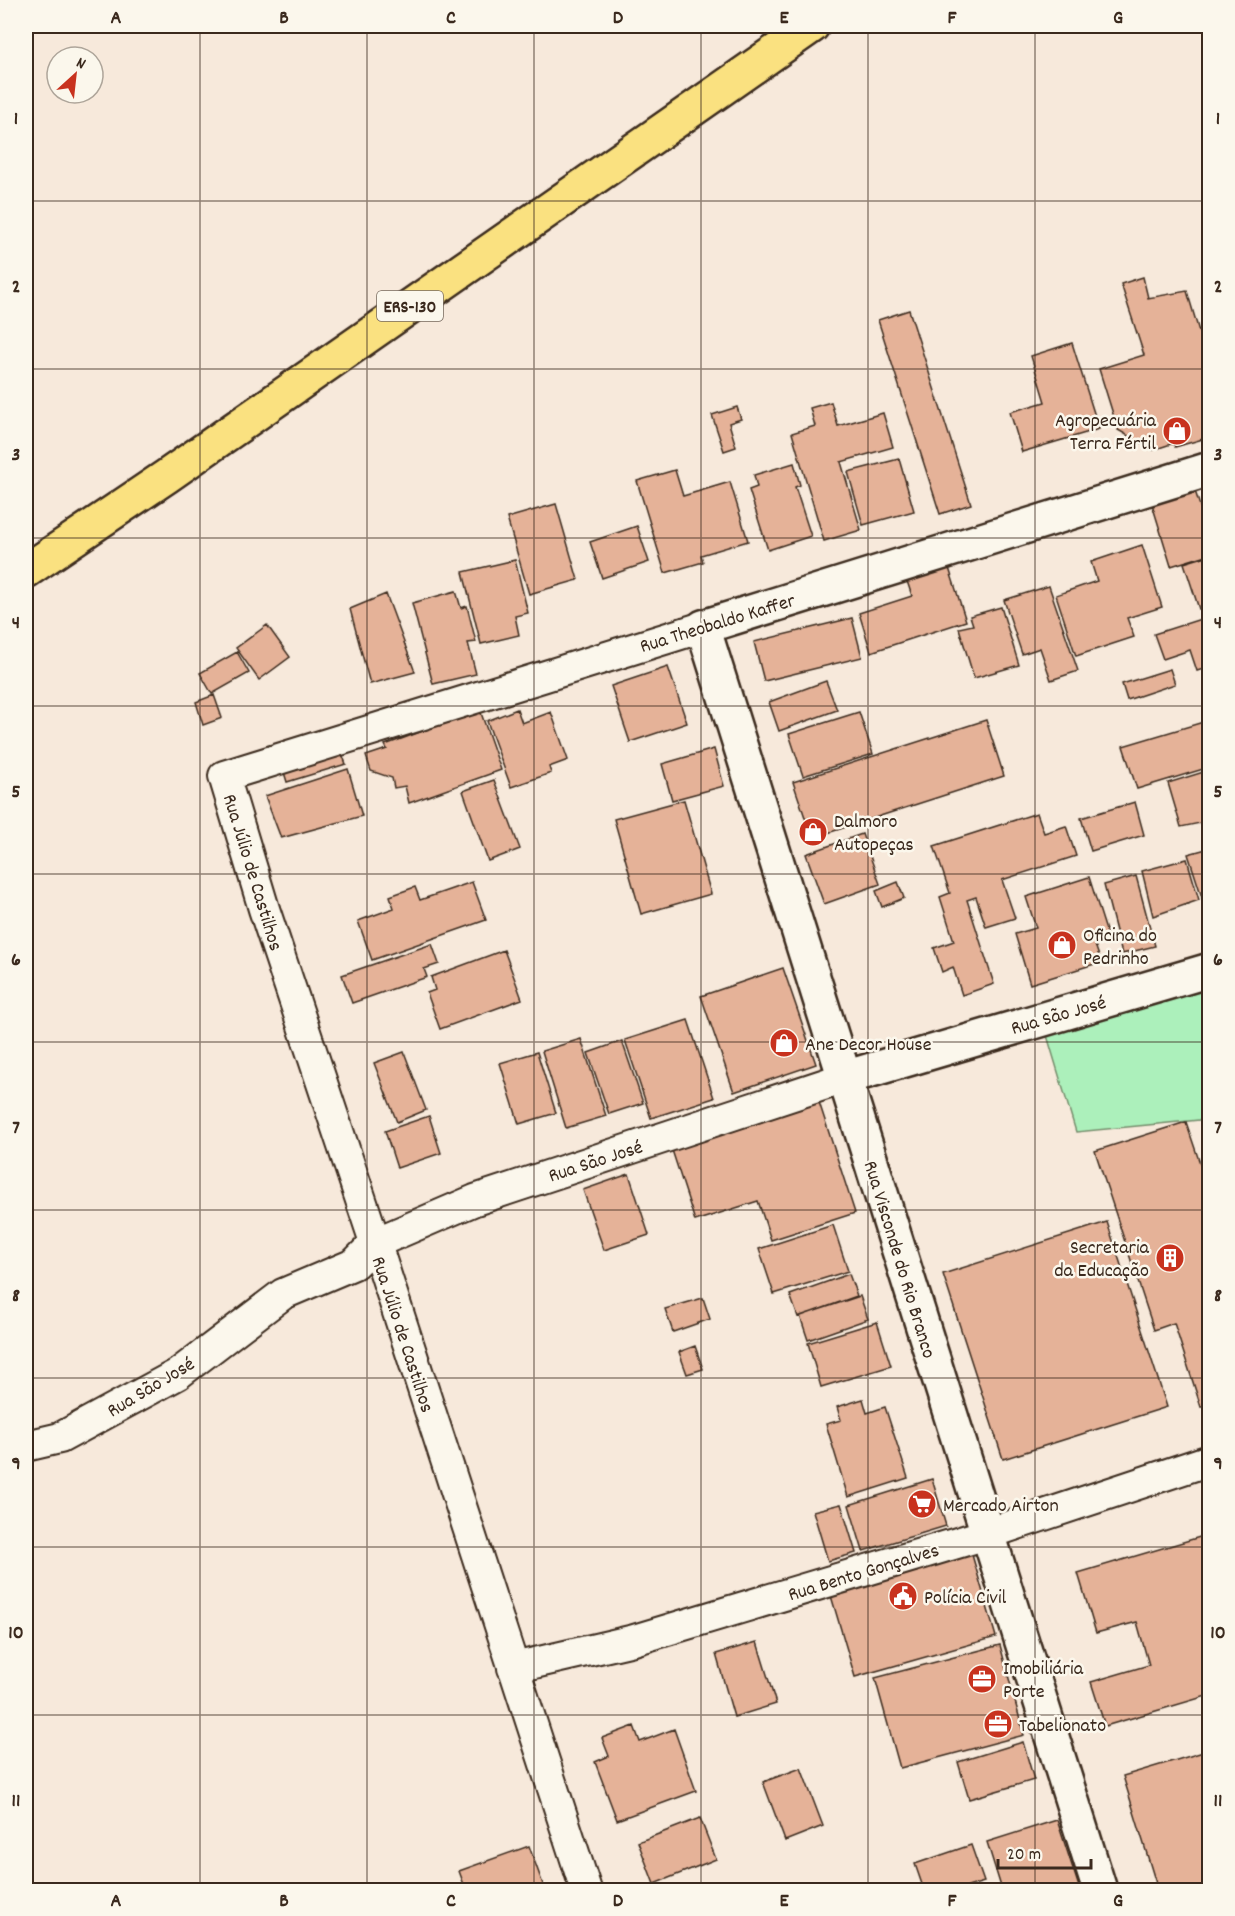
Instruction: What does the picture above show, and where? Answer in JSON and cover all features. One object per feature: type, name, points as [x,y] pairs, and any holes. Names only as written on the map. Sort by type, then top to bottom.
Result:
[{"type":"main road","name":"ERS-130","points":[[26,571],[187,462],[808,30]]},
{"type":"street","name":"Rua Theobaldo Kaffer","points":[[224,776],[1209,469]]},
{"type":"street","name":"Rua Visconde do Rio Branco","points":[[703,627],[1100,1890]]},
{"type":"street","name":"Rua Júlio de Castilhos","points":[[224,776],[264,909],[586,1890]]},
{"type":"street","name":"Rua São José","points":[[26,1446],[60,1438],[178,1374],[283,1294],[354,1264],[375,1243],[475,1200],[844,1078],[1209,970]]},
{"type":"street","name":"Rua Bento Gonçalves","points":[[513,1668],[634,1640],[987,1534],[1209,1460]]},
{"type":"green space","points":[[1209,988],[1209,1119],[1076,1132],[1046,1032]]},
{"type":"building","points":[[1208,231],[1210,231],[1210,278],[1202,277]]},
{"type":"building","points":[[1143,277],[1148,298],[1187,291],[1200,335],[1210,332],[1210,437],[1175,447],[1174,443],[1153,450],[1118,430],[1099,369],[1144,355],[1121,284]]},
{"type":"building","points":[[909,310],[971,504],[940,514],[878,320]]},
{"type":"building","points":[[1072,343],[1099,429],[1022,452],[1010,412],[1045,402],[1031,356]]},
{"type":"building","points":[[831,402],[838,426],[883,413],[893,447],[841,462],[861,530],[824,541],[792,433],[815,426],[810,408]]},
{"type":"building","points":[[737,407],[741,419],[729,423],[736,447],[724,451],[712,415]]},
{"type":"building","points":[[899,459],[914,511],[863,525],[848,472]]},
{"type":"building","points":[[794,463],[800,485],[795,487],[811,536],[768,550],[749,490],[757,487],[754,475]]},
{"type":"building","points":[[675,470],[683,496],[730,482],[748,541],[701,555],[703,562],[665,573],[637,481]]},
{"type":"building","points":[[1195,491],[1210,536],[1210,554],[1171,566],[1152,504]]},
{"type":"building","points":[[1210,497],[1210,516],[1204,499]]},
{"type":"building","points":[[556,504],[578,580],[529,594],[507,518]]},
{"type":"building","points":[[637,526],[649,562],[602,578],[590,542]]},
{"type":"building","points":[[1142,545],[1162,607],[1127,618],[1134,637],[1076,656],[1056,595],[1097,581],[1091,562]]},
{"type":"building","points":[[1210,555],[1210,606],[1199,609],[1184,563]]},
{"type":"building","points":[[515,560],[528,613],[515,616],[519,635],[481,644],[463,572]]},
{"type":"building","points":[[949,568],[966,621],[871,652],[859,613],[912,596],[907,581]]},
{"type":"building","points":[[1049,586],[1078,671],[1051,680],[1040,648],[1022,654],[1004,600]]},
{"type":"building","points":[[456,591],[461,608],[467,606],[476,642],[468,643],[476,674],[433,684],[412,603]]},
{"type":"building","points":[[386,594],[415,672],[370,684],[350,609]]},
{"type":"building","points":[[1001,607],[1019,665],[974,678],[959,628],[973,625],[970,616]]},
{"type":"building","points":[[1210,616],[1210,667],[1197,671],[1190,650],[1163,659],[1154,634]]},
{"type":"building","points":[[852,618],[862,657],[764,681],[754,642]]},
{"type":"building","points":[[267,625],[290,657],[259,680],[236,648]]},
{"type":"building","points":[[237,652],[249,673],[212,694],[200,673]]},
{"type":"building","points":[[668,667],[687,723],[630,742],[611,686]]},
{"type":"building","points":[[1170,669],[1175,684],[1127,700],[1122,684]]},
{"type":"building","points":[[826,681],[837,710],[779,731],[769,702]]},
{"type":"building","points":[[214,695],[222,718],[203,725],[196,702]]},
{"type":"building","points":[[517,709],[522,723],[551,712],[568,760],[549,767],[551,773],[511,787],[487,721]]},
{"type":"building","points":[[480,710],[501,770],[409,803],[405,786],[394,788],[392,778],[371,771],[366,756],[387,749],[385,745]]},
{"type":"building","points":[[859,712],[873,754],[803,776],[789,734]]},
{"type":"building","points":[[986,720],[1004,776],[812,838],[793,782]]},
{"type":"building","points":[[1210,720],[1210,767],[1137,789],[1123,746]]},
{"type":"building","points":[[714,749],[724,786],[672,800],[662,764]]},
{"type":"building","points":[[341,751],[346,764],[287,782],[283,769]]},
{"type":"building","points":[[348,769],[362,816],[281,838],[265,796]]},
{"type":"building","points":[[1210,770],[1210,821],[1181,827],[1168,783]]},
{"type":"building","points":[[494,780],[520,849],[488,861],[463,791]]},
{"type":"building","points":[[684,800],[711,894],[641,914],[614,819]]},
{"type":"building","points":[[1135,802],[1144,835],[1091,851],[1081,818]]},
{"type":"building","points":[[1037,813],[1044,833],[1066,826],[1076,856],[1002,880],[1015,918],[986,927],[976,897],[967,900],[994,984],[962,995],[953,967],[942,972],[934,948],[954,941],[940,897],[950,893],[934,846]]},
{"type":"building","points":[[862,834],[880,884],[824,904],[806,854]]},
{"type":"building","points":[[1210,848],[1210,913],[1207,913],[1188,854]]},
{"type":"building","points":[[1187,859],[1199,900],[1153,916],[1142,871]]},
{"type":"building","points":[[1136,876],[1155,946],[1122,954],[1104,885]]},
{"type":"building","points":[[1089,877],[1108,937],[1094,942],[1101,962],[1030,984],[1015,934],[1036,928],[1026,897]]},
{"type":"building","points":[[472,882],[486,920],[372,960],[358,921],[394,908],[390,896],[415,887],[420,900]]},
{"type":"building","points":[[898,882],[904,898],[882,907],[876,891]]},
{"type":"building","points":[[432,944],[439,964],[424,969],[427,977],[352,1003],[342,975]]},
{"type":"building","points":[[504,950],[522,999],[440,1029],[427,993],[435,990],[431,977]]},
{"type":"building","points":[[783,968],[816,1064],[734,1092],[701,996]]},
{"type":"building","points":[[688,1020],[714,1098],[651,1118],[625,1040]]},
{"type":"building","points":[[581,1039],[606,1116],[566,1128],[542,1051]]},
{"type":"building","points":[[622,1041],[643,1103],[609,1114],[588,1053]]},
{"type":"building","points":[[404,1052],[426,1110],[397,1122],[374,1063]]},
{"type":"building","points":[[537,1052],[556,1113],[519,1124],[500,1063]]},
{"type":"building","points":[[818,1099],[855,1213],[771,1240],[758,1201],[695,1221],[672,1150],[732,1131],[731,1127]]},
{"type":"building","points":[[429,1116],[441,1153],[397,1168],[385,1131]]},
{"type":"building","name":"Secretaria da Educação","points":[[1186,1122],[1210,1193],[1210,1405],[1201,1407],[1174,1323],[1154,1330],[1095,1151]]},
{"type":"building","points":[[629,1174],[649,1235],[604,1250],[583,1190]]},
{"type":"building","points":[[1107,1222],[1167,1407],[1003,1459],[943,1274]]},
{"type":"building","points":[[833,1225],[848,1271],[774,1294],[759,1249]]},
{"type":"building","points":[[849,1274],[857,1296],[798,1317],[790,1295]]},
{"type":"building","points":[[860,1296],[868,1319],[808,1340],[800,1316]]},
{"type":"building","points":[[703,1298],[710,1319],[673,1332],[665,1309]]},
{"type":"building","points":[[877,1322],[891,1366],[821,1387],[808,1343]]},
{"type":"building","points":[[695,1346],[703,1369],[687,1374],[679,1352]]},
{"type":"building","points":[[863,1399],[867,1413],[885,1407],[908,1478],[848,1497],[826,1424],[841,1420],[837,1407]]},
{"type":"building","points":[[932,1479],[946,1526],[863,1551],[849,1505]]},
{"type":"building","points":[[841,1504],[856,1553],[828,1561],[813,1511]]},
{"type":"building","points":[[1210,1534],[1210,1695],[1105,1726],[1091,1682],[1149,1665],[1137,1622],[1096,1633],[1078,1573]]},
{"type":"building","points":[[970,1548],[996,1637],[855,1677],[829,1589]]},
{"type":"building","points":[[757,1642],[776,1704],[734,1717],[716,1654]]},
{"type":"building","points":[[1000,1645],[1024,1735],[900,1768],[875,1678]]},
{"type":"building","points":[[634,1726],[640,1742],[674,1729],[696,1791],[617,1820],[595,1762],[609,1756],[602,1738]]},
{"type":"building","points":[[1023,1742],[1034,1780],[969,1799],[958,1762]]},
{"type":"building","points":[[1210,1750],[1210,1890],[1158,1890],[1123,1776]]},
{"type":"building","points":[[801,1768],[823,1826],[785,1841],[763,1782]]},
{"type":"building","points":[[700,1818],[716,1859],[654,1884],[638,1842]]},
{"type":"building","points":[[1057,1820],[1080,1890],[1002,1890],[987,1842]]},
{"type":"building","points":[[971,1845],[984,1882],[958,1890],[924,1890],[915,1864]]},
{"type":"building","points":[[529,1846],[545,1890],[466,1890],[459,1871]]},
{"type":"place","name":"Agropecuária Terra Fértil","points":[[1177,431]]},
{"type":"place","name":"Dalmoro Autopeças","points":[[813,832]]},
{"type":"place","name":"Oficina do Pedrinho","points":[[1062,945]]},
{"type":"place","name":"Ane Decor House","points":[[784,1043]]},
{"type":"place","name":"Secretaria da Educação","points":[[1170,1258]]},
{"type":"place","name":"Mercado Airton","points":[[922,1504]]},
{"type":"place","name":"Polícia Civil","points":[[903,1596]]},
{"type":"place","name":"Imobiliária Porte","points":[[982,1679]]},
{"type":"place","name":"Tabelionato","points":[[998,1724]]}]
